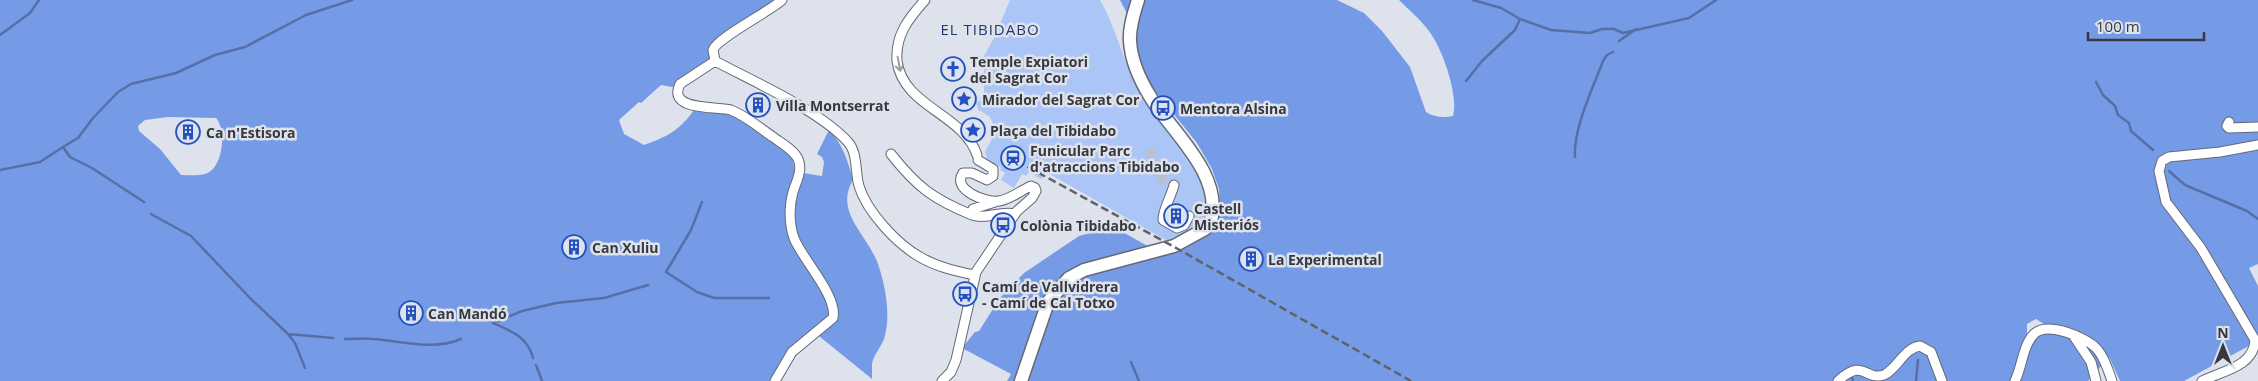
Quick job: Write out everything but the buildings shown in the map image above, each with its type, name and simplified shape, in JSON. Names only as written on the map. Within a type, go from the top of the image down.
[{"type":"street","points":[[715,61],[713,50],[719,41],[767,12],[782,0]]},
{"type":"street","points":[[924,0],[909,18],[899,37],[897,46],[898,66],[911,91],[968,139],[978,157],[993,169],[993,176],[987,180],[967,171],[961,176],[961,185],[974,195],[995,202]]},
{"type":"street","points":[[1021,381],[1048,302],[1070,278],[1084,270],[1174,246],[1205,229],[1211,221],[1211,196],[1202,169],[1187,143],[1150,96],[1134,60],[1130,34],[1138,0]]},
{"type":"street","points":[[715,61],[824,121],[849,144],[854,155],[859,187],[874,215],[889,231],[919,257],[938,266],[974,275]]},
{"type":"street","points":[[715,61],[680,84],[678,92],[681,98],[697,108],[731,110],[744,117],[796,155],[800,168],[791,199],[793,237],[828,295],[833,310],[832,318],[792,352],[776,381]]},
{"type":"street","points":[[2229,122],[2227,126],[2229,128],[2258,127]]},
{"type":"street","points":[[2202,381],[2243,362],[2253,350],[2255,340],[2201,248],[2166,202],[2159,168],[2162,162],[2169,157],[2220,152],[2258,145]]},
{"type":"street","points":[[891,154],[910,178],[926,192],[944,203],[980,218],[1009,213],[1015,214]]},
{"type":"street","points":[[1174,185],[1163,213],[1163,220],[1177,228],[1184,225],[1189,216]]},
{"type":"street","points":[[942,381],[951,372],[956,360],[974,275],[1015,214],[1035,195],[1035,188],[1028,187],[1016,195],[973,210],[972,215]]},
{"type":"street","points":[[2015,381],[2029,340],[2042,328],[2051,328],[2092,344],[2098,351],[2112,381]]},
{"type":"street","points":[[2072,335],[2092,362],[2096,381]]},
{"type":"street","points":[[1838,381],[1849,372],[1855,370],[1875,376],[1883,375],[1912,348],[1920,346],[1926,347],[1931,352],[1942,381]]},
{"type":"shaded area","points":[[0,0],[787,0],[773,12],[718,48],[717,57],[695,68],[672,87],[661,85],[619,120],[624,134],[644,145],[672,132],[684,123],[694,110],[717,112],[733,116],[780,145],[792,159],[795,174],[803,173],[822,176],[824,162],[822,157],[817,154],[829,130],[841,147],[849,167],[853,180],[848,192],[847,203],[850,214],[879,267],[887,303],[886,330],[883,342],[872,364],[872,379],[819,336],[797,353],[780,381],[0,381]],"holes":[[[168,117],[216,118],[222,140],[219,157],[211,171],[199,175],[181,175],[160,149],[139,131],[138,126],[145,120]]]},
{"type":"shaded area","points":[[1010,0],[1100,0],[1139,92],[1184,153],[1202,186],[1205,204],[1204,223],[1171,243],[1046,172],[1041,179],[1029,172],[1026,176],[1022,174],[1014,188],[1001,180],[1005,173],[987,159],[985,152],[996,131],[990,117],[979,111],[976,103],[982,99],[984,92],[984,56],[995,36]]},
{"type":"shaded area","points":[[1120,0],[1337,0],[1364,13],[1382,31],[1410,67],[1426,112],[1435,116],[1446,117],[1453,116],[1454,96],[1444,60],[1429,31],[1399,0],[2258,0],[2258,264],[2249,268],[2258,286],[2258,341],[2184,381],[2120,381],[2109,357],[2088,381],[1007,381],[1011,374],[962,348],[975,332],[979,331],[1000,298],[1024,273],[1079,236],[1094,232],[1105,222],[1151,248],[1160,256],[1180,248],[1215,225],[1220,204],[1219,189],[1212,169],[1197,143],[1151,86],[1136,49],[1135,29]],"holes":[[[2036,319],[2044,324],[2027,335],[2027,324]]]},
{"type":"waterway","points":[[0,35],[30,13],[39,0]]},
{"type":"waterway","points":[[63,147],[78,138],[93,118],[118,92],[131,84],[176,73],[215,55],[245,47],[306,15],[352,0]]},
{"type":"waterway","points":[[1473,0],[1501,8],[1520,19],[1551,30],[1590,33],[1602,29],[1614,29],[1623,33],[1689,18],[1716,0]]},
{"type":"waterway","points":[[1466,81],[1482,61],[1515,30],[1520,19]]},
{"type":"waterway","points":[[1619,41],[1636,29]]},
{"type":"waterway","points":[[1575,157],[1575,146],[1580,121],[1603,61],[1607,55],[1613,52]]},
{"type":"waterway","points":[[2096,82],[2103,95],[2115,106],[2118,115],[2129,123],[2131,131],[2153,150]]},
{"type":"waterway","points":[[0,170],[40,162],[63,147],[70,157],[92,168],[144,202]]},
{"type":"waterway","points":[[2169,171],[2185,185],[2247,211],[2258,219]]},
{"type":"waterway","points":[[702,202],[691,230],[666,272],[697,292],[714,298],[769,298]]},
{"type":"waterway","points":[[151,214],[191,236],[250,298],[288,334],[333,338]]},
{"type":"waterway","points":[[493,323],[522,311],[556,303],[604,298],[648,285]]},
{"type":"waterway","points":[[493,323],[512,332],[523,340],[531,351],[533,358]]},
{"type":"waterway","points":[[288,334],[295,343],[305,368]]},
{"type":"waterway","points":[[345,339],[370,339],[428,345],[450,343],[461,339]]},
{"type":"waterway","points":[[1916,381],[1918,360]]},
{"type":"waterway","points":[[1131,362],[1139,381]]},
{"type":"waterway","points":[[536,365],[542,381]]},
{"type":"tunnel","points":[[1149,149],[1164,181],[1174,185]]},
{"type":"railway","points":[[1017,161],[1178,249],[1411,381]]},
{"type":"place","name":"Temple Expiatori del Sagrat Cor","points":[[953,69]]},
{"type":"place","name":"Mirador del Sagrat Cor","points":[[964,99]]},
{"type":"place","name":"Villa Montserrat","points":[[758,105]]},
{"type":"place","name":"Mentora Alsina","points":[[1163,108]]},
{"type":"place","name":"Plaça del Tibidabo","points":[[973,130]]},
{"type":"place","name":"Ca n'Estisora","points":[[188,132]]},
{"type":"place","name":"Funicular Parc d'atraccions Tibidabo","points":[[1013,158]]},
{"type":"place","name":"Castell Misteriós","points":[[1176,216]]},
{"type":"place","name":"Colònia Tibidabo","points":[[1003,225]]},
{"type":"place","name":"Can Xuliu","points":[[574,247]]},
{"type":"place","name":"La Experimental","points":[[1251,259]]},
{"type":"place","name":"Camí de Vallvidrera - Camí de Cal Totxo","points":[[965,294]]},
{"type":"place","name":"Can Mandó","points":[[411,313]]},
{"type":"district","name":"EL TIBIDABO","points":[[990,29]]}]
